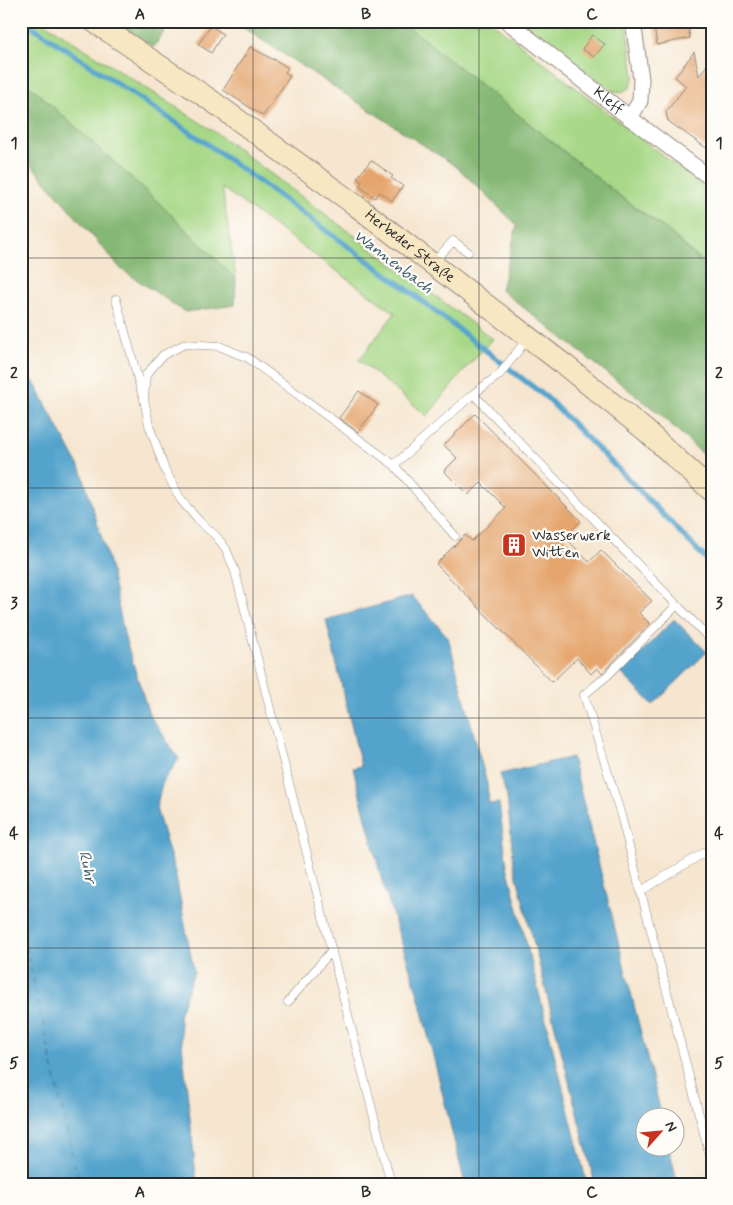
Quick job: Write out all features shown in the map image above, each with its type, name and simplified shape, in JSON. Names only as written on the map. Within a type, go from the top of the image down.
[{"type":"main road","name":"Herbeder Straße","points":[[94,21],[209,99],[354,204],[529,337],[645,430],[712,491]]},
{"type":"street","name":"Kleff","points":[[507,21],[630,118],[712,179]]},
{"type":"street","points":[[630,118],[640,101],[641,79],[634,21]]},
{"type":"lane","points":[[433,264],[453,241],[468,252]]},
{"type":"lane","points":[[116,299],[144,399],[149,425],[165,470],[182,500],[226,549],[235,570],[390,1184]]},
{"type":"lane","points":[[394,465],[473,394],[499,375],[529,337]]},
{"type":"lane","points":[[144,399],[146,375],[163,355],[185,344],[219,346],[248,358],[394,465],[455,536]]},
{"type":"lane","points":[[473,394],[712,641]]},
{"type":"lane","points":[[677,605],[608,675],[584,695],[610,777],[712,1164]]},
{"type":"lane","points":[[641,891],[712,848]]},
{"type":"lane","points":[[288,1002],[332,950]]},
{"type":"green space","points":[[21,21],[41,21],[212,130],[493,339],[466,368],[427,416],[359,360],[395,313],[222,188],[236,279],[157,201],[21,78]]},
{"type":"green space","points":[[112,21],[171,21],[154,47]]},
{"type":"green space","points":[[233,21],[401,21],[616,193],[668,231],[712,272],[712,463],[661,415],[501,290],[517,225],[457,167]]},
{"type":"green space","points":[[401,21],[490,21],[712,194],[712,249],[703,262],[668,231],[616,193]]},
{"type":"green space","points":[[518,21],[626,21],[634,76],[630,88],[621,92],[613,91]]},
{"type":"green space","points":[[21,78],[157,201],[236,279],[235,305],[185,312],[121,269],[21,153]]},
{"type":"water","name":"Ruhr","points":[[21,358],[82,472],[109,562],[125,638],[149,714],[179,759],[163,781],[156,808],[175,872],[194,972],[179,1015],[197,1184],[21,1184]]},
{"type":"water","points":[[412,596],[448,637],[487,784],[489,804],[499,803],[507,866],[587,1184],[465,1184],[417,991],[382,881],[353,768],[361,766],[326,620]]},
{"type":"water","points":[[674,619],[707,652],[653,705],[621,673]]},
{"type":"water","points":[[572,757],[660,1108],[636,1108],[636,1158],[672,1158],[678,1184],[595,1184],[514,865],[507,797],[500,774]]},
{"type":"building","points":[[653,21],[687,21],[690,38],[657,45]]},
{"type":"building","points":[[211,26],[223,34],[211,53],[198,44]]},
{"type":"building","points":[[592,35],[605,44],[594,57],[582,49]]},
{"type":"building","points":[[250,47],[288,68],[285,72],[290,76],[263,116],[223,90]]},
{"type":"building","points":[[694,52],[699,76],[712,58],[712,152],[668,121],[666,112],[686,86],[675,77]]},
{"type":"building","points":[[371,160],[403,186],[392,201],[380,192],[375,198],[359,186],[362,182],[357,178]]},
{"type":"building","points":[[359,391],[378,405],[358,432],[339,418]]},
{"type":"building","name":"Wasserwerk Witten","points":[[475,414],[581,521],[565,537],[589,562],[601,550],[652,601],[639,613],[650,624],[602,673],[597,668],[591,674],[577,658],[552,682],[436,564],[465,535],[472,541],[506,508],[481,483],[468,495],[444,471],[457,458],[444,445]]},
{"type":"waterway","name":"Wannenbach","points":[[24,21],[203,141],[404,287],[546,397],[712,565]]},
{"type":"ferry route","points":[[21,925],[79,1184]]},
{"type":"place","name":"Wasserwerk Witten","points":[[514,545]]}]
